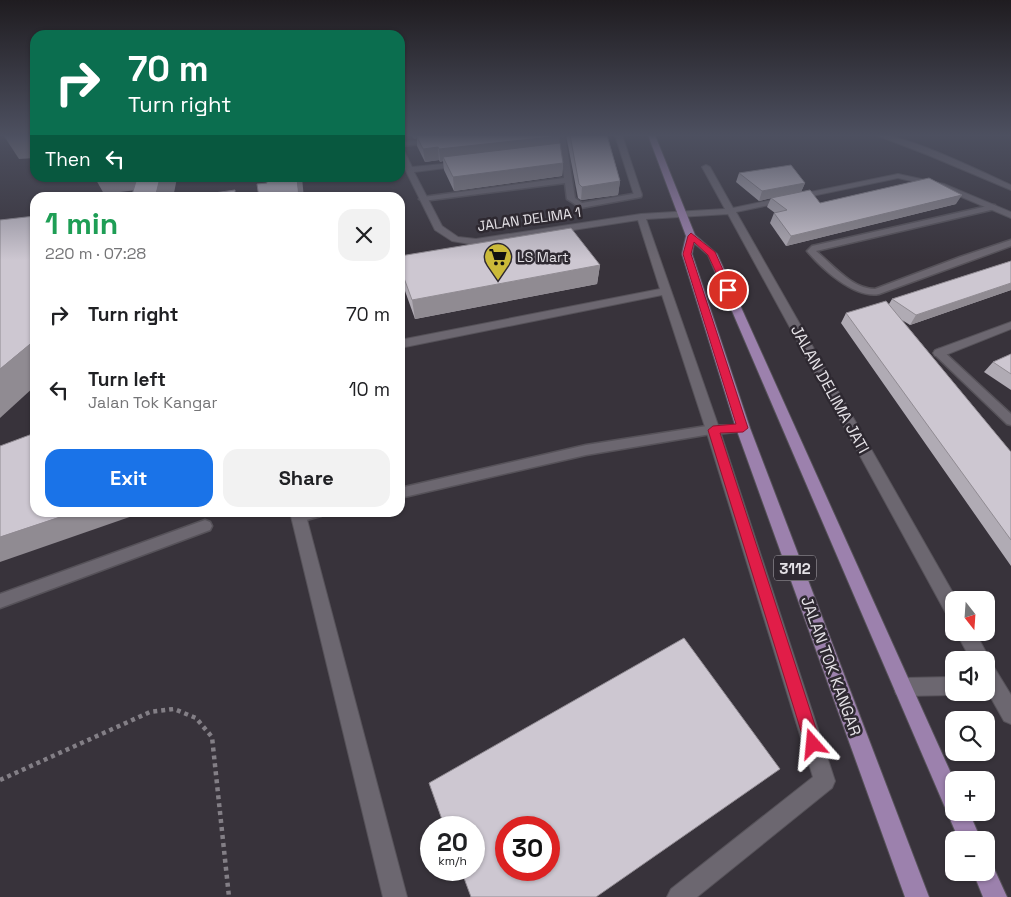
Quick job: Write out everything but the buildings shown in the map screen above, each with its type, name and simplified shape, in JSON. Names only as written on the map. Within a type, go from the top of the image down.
[{"type":"main road","name":"JALAN TOK KANGAR","points":[[668,177],[691,236],[712,254],[945,783]]},
{"type":"main road","name":"JALAN TOK KANGAR","points":[[691,236],[687,254],[743,428],[917,897]]},
{"type":"main road","points":[[988,881],[995,897]]},
{"type":"street","name":"JALAN DELIMA 1","points":[[412,177],[438,228],[455,239],[476,242],[641,217],[730,211],[894,177]]},
{"type":"street","points":[[632,177],[638,195]]},
{"type":"street","name":"JALAN DELIMA JATI","points":[[711,177],[945,596]]},
{"type":"street","name":"JALAN DELIMA 1","points":[[913,177],[930,181],[1011,215]]},
{"type":"street","points":[[986,177],[1011,188]]},
{"type":"street","points":[[641,217],[713,430],[825,781],[679,897]]},
{"type":"street","points":[[405,343],[666,291]]},
{"type":"street","points":[[939,353],[1011,325]]},
{"type":"street","points":[[713,430],[743,428]]},
{"type":"street","points":[[305,517],[395,897]]},
{"type":"street","points":[[903,687],[945,686]]},
{"type":"street","points":[[995,692],[1011,714]]},
{"type":"lane","points":[[568,177],[571,199],[581,206],[638,195]]},
{"type":"lane","points":[[423,199],[568,180]]},
{"type":"lane","points":[[992,207],[815,248],[811,251],[853,288],[865,292],[876,292],[963,258],[1011,243]]},
{"type":"lane","points":[[939,353],[1011,421]]},
{"type":"lane","points":[[405,492],[586,450],[713,430]]},
{"type":"lane","points":[[0,601],[205,526]]},
{"type":"path","points":[[0,780],[150,712],[174,709],[196,718],[212,737],[229,897]]},
{"type":"place","name":"LS Mart","points":[[498,281]]},
{"type":"route","points":[[728,290],[712,254],[691,236],[687,254],[743,428],[713,430],[813,744]]}]
